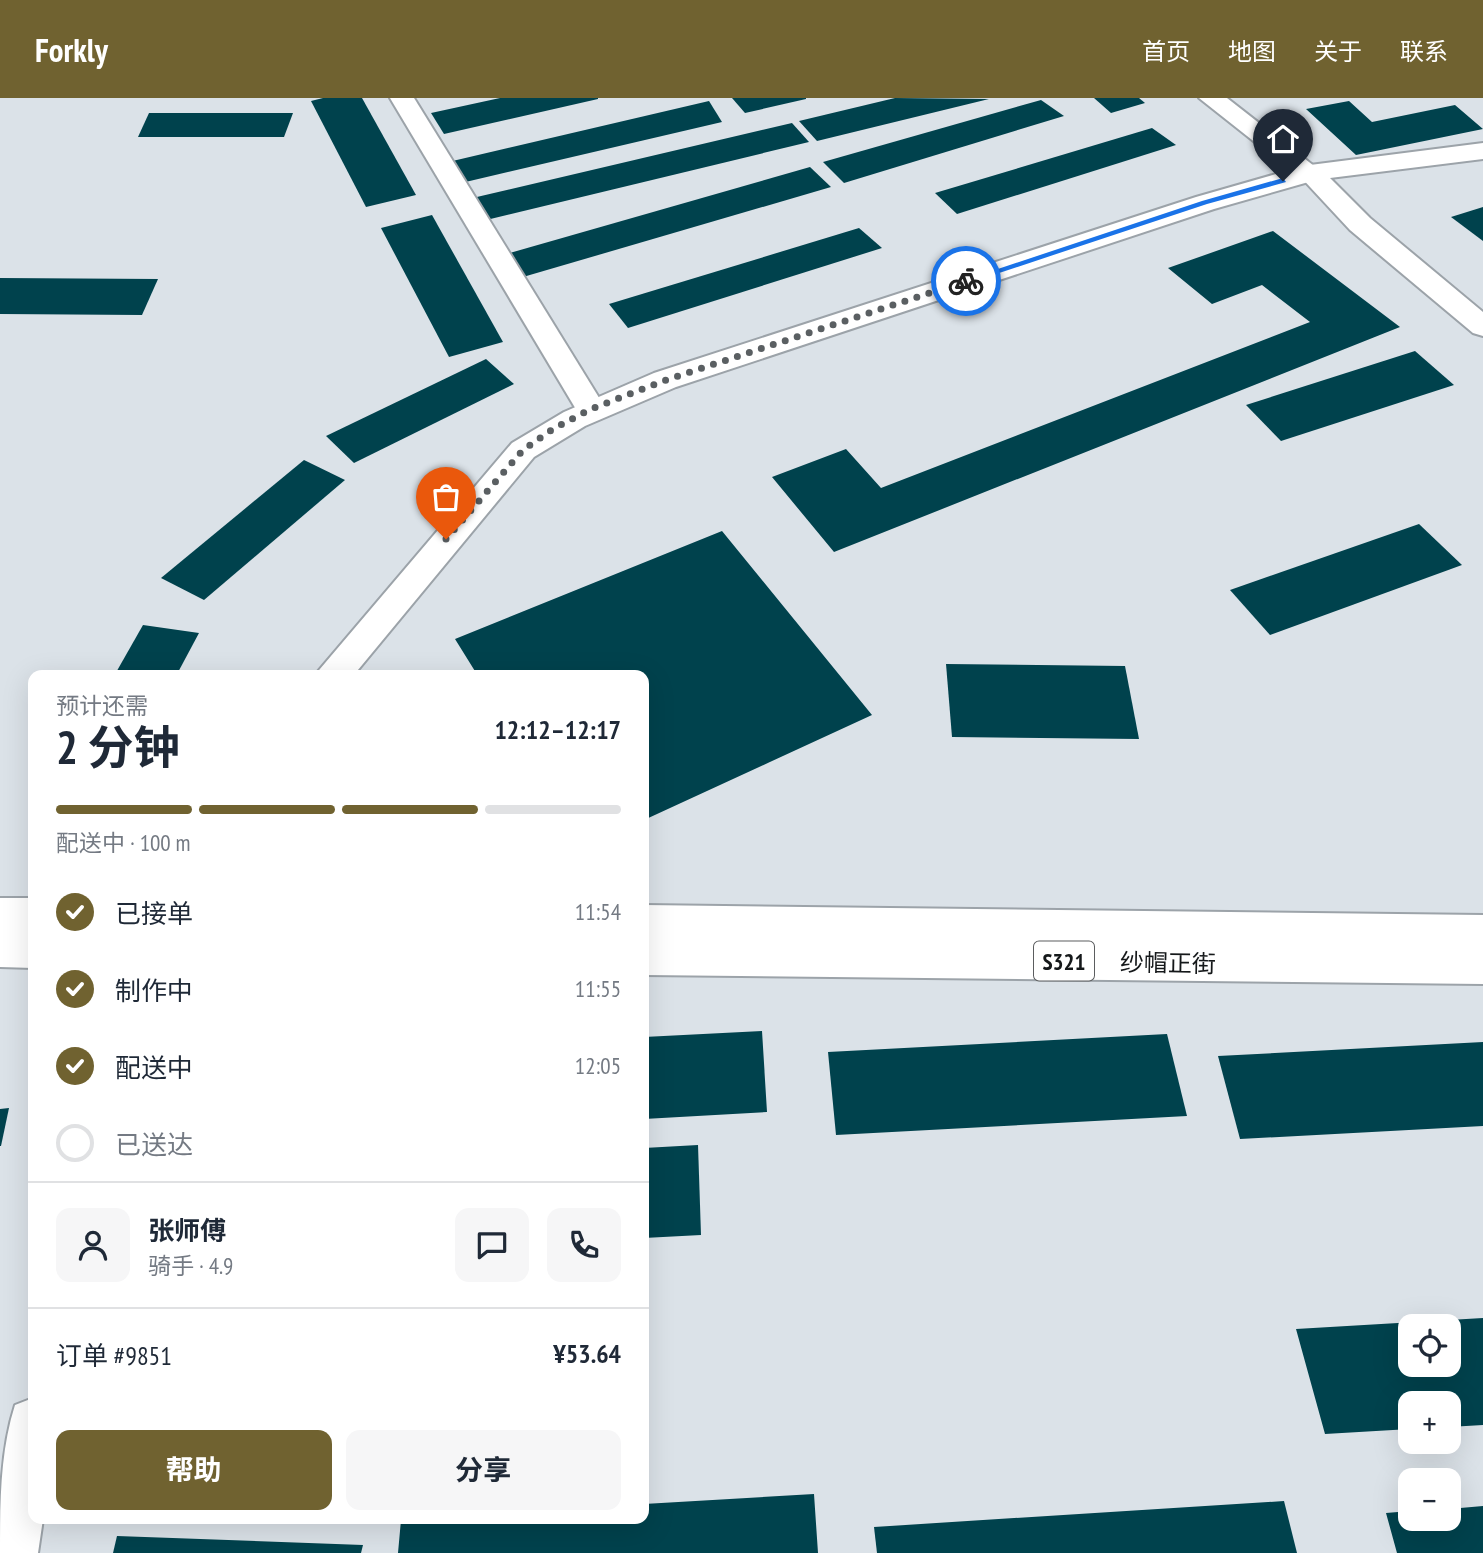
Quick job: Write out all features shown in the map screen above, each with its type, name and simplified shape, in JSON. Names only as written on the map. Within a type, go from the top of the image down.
[{"type":"main road","points":[[402,98],[591,409]]},
{"type":"main road","points":[[1211,98],[1310,173],[1360,224],[1483,327]]},
{"type":"main road","points":[[337,670],[523,450],[553,429],[591,409],[666,380],[1191,207],[1310,173],[1483,151]]},
{"type":"main road","points":[[0,915],[28,915]]},
{"type":"main road","name":"纱帽正街","points":[[649,922],[1483,932]]},
{"type":"main road","points":[[0,949],[28,950]]},
{"type":"main road","name":"纱帽正街","points":[[649,957],[1483,966]]},
{"type":"main road","points":[[12,1553],[28,1454]]},
{"type":"building","points":[[323,98],[362,98],[416,195],[366,207],[311,101]]},
{"type":"building","points":[[500,98],[598,99],[444,134],[431,113]]},
{"type":"building","points":[[732,98],[806,98],[806,99],[745,113]]},
{"type":"building","points":[[895,98],[989,99],[817,141],[799,121]]},
{"type":"building","points":[[1094,98],[1139,98],[1145,103],[1111,113]]},
{"type":"building","points":[[1041,100],[1064,116],[844,183],[823,162]]},
{"type":"building","points":[[709,101],[722,122],[457,184],[444,163]]},
{"type":"building","points":[[1349,101],[1372,122],[1455,105],[1483,129],[1356,155],[1306,109]]},
{"type":"building","points":[[149,113],[293,113],[284,137],[138,137]]},
{"type":"building","points":[[792,123],[809,142],[478,222],[464,200]]},
{"type":"building","points":[[1152,128],[1176,145],[957,214],[935,193]]},
{"type":"building","points":[[810,167],[831,187],[523,277],[506,254]]},
{"type":"building","points":[[1483,207],[1483,241],[1451,217]]},
{"type":"building","points":[[432,215],[503,342],[449,357],[381,228]]},
{"type":"building","points":[[859,228],[882,248],[628,328],[609,304]]},
{"type":"building","points":[[1273,231],[1400,327],[834,552],[772,477],[846,449],[881,488],[1310,322],[1262,285],[1212,304],[1168,268]]},
{"type":"building","points":[[0,278],[158,279],[142,315],[0,314]]},
{"type":"building","points":[[1415,351],[1454,385],[1281,441],[1246,405]]},
{"type":"building","points":[[486,359],[514,384],[354,463],[326,436]]},
{"type":"building","points":[[304,460],[345,480],[204,600],[161,578]]},
{"type":"building","points":[[1419,524],[1462,565],[1270,635],[1230,590]]},
{"type":"building","points":[[722,531],[872,715],[649,818],[649,670],[474,670],[455,639]]},
{"type":"building","points":[[143,625],[199,633],[179,670],[117,670]]},
{"type":"building","points":[[946,664],[1125,666],[1139,739],[952,737]]},
{"type":"building","points":[[762,1031],[767,1112],[649,1119],[649,1037]]},
{"type":"building","points":[[1167,1034],[1187,1116],[836,1135],[828,1052]]},
{"type":"building","points":[[1483,1042],[1483,1126],[1240,1139],[1218,1056]]},
{"type":"building","points":[[9,1108],[1,1146],[0,1146],[0,1109]]},
{"type":"building","points":[[698,1145],[701,1235],[649,1238],[649,1148]]},
{"type":"building","points":[[1483,1318],[1483,1425],[1461,1426],[1461,1391],[1398,1391],[1398,1430],[1325,1434],[1296,1329],[1398,1323],[1398,1377],[1461,1377],[1461,1319]]},
{"type":"building","points":[[814,1494],[818,1553],[398,1553],[401,1524],[649,1524],[649,1504]]},
{"type":"building","points":[[1284,1501],[1297,1553],[877,1553],[874,1527]]},
{"type":"building","points":[[1483,1506],[1483,1553],[1397,1553],[1386,1513],[1398,1512],[1398,1531],[1461,1531],[1461,1508]]},
{"type":"building","points":[[117,1536],[363,1545],[361,1553],[113,1553]]},
{"type":"way so far","points":[[446,539],[523,450],[553,429],[591,409],[666,380],[966,281]]},
{"type":"route","points":[[966,281],[1205,203],[1283,181]]}]
